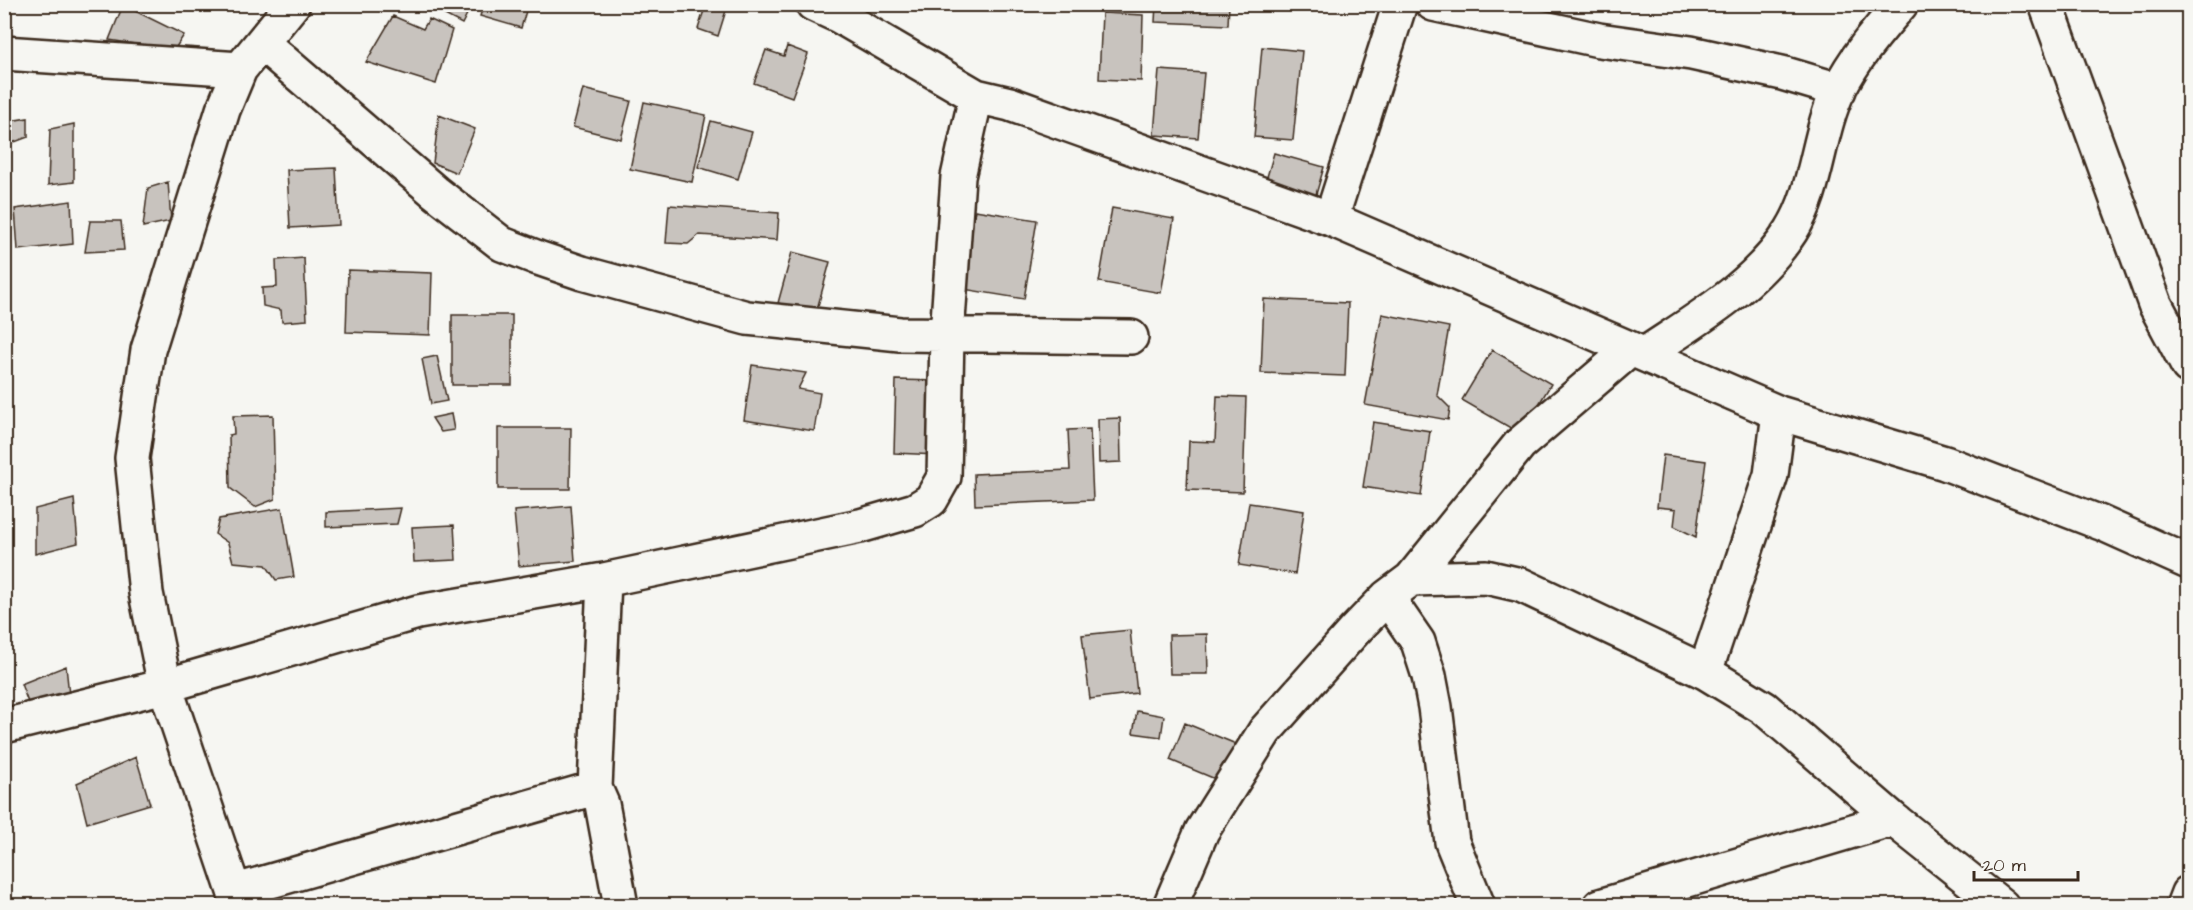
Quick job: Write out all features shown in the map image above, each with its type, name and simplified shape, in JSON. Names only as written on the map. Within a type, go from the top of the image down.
[{"type":"street","points":[[293,4],[240,69],[223,110],[148,350],[132,458],[146,593],[165,686],[237,898],[596,788]]},
{"type":"street","points":[[813,4],[839,16],[976,96],[1010,104],[1331,219],[1779,413],[1945,463],[2101,523],[2188,562]]},
{"type":"street","points":[[1331,219],[1400,4]]},
{"type":"street","points":[[1433,4],[1599,40],[1725,60],[1782,73],[1839,90]]},
{"type":"street","points":[[1170,906],[1202,831],[1265,731],[1399,588],[1520,444],[1638,351],[1732,294],[1767,261],[1790,232],[1808,197],[1839,90],[1865,47],[1901,4]]},
{"type":"street","points":[[2046,4],[2155,304],[2188,366]]},
{"type":"street","points":[[262,43],[435,192],[502,244],[582,273],[747,318],[900,334],[1131,337]]},
{"type":"street","points":[[4,53],[240,69]]},
{"type":"street","points":[[4,726],[165,686],[418,612],[604,580],[900,516],[932,500],[944,477],[947,335],[958,177],[976,96]]},
{"type":"street","points":[[1705,672],[1772,475],[1779,413]]},
{"type":"street","points":[[1399,588],[1486,577],[1521,585],[1705,672],[1764,708],[1893,819],[2002,906]]},
{"type":"street","points":[[604,580],[596,788],[602,804],[621,906]]},
{"type":"street","points":[[1399,588],[1429,676],[1436,707],[1452,842],[1478,906]]},
{"type":"street","points":[[1599,906],[1893,819]]},
{"type":"street","points":[[2183,906],[2188,893]]},
{"type":"building","points":[[424,4],[472,4],[462,24]]},
{"type":"building","points":[[484,4],[528,4],[521,28],[480,16]]},
{"type":"building","points":[[706,4],[728,4],[718,36],[698,29]]},
{"type":"building","points":[[1156,4],[1229,4],[1228,25],[1155,22]]},
{"type":"building","points":[[123,5],[184,35],[174,50],[109,40]]},
{"type":"building","points":[[1102,13],[1143,15],[1141,81],[1099,79]]},
{"type":"building","points":[[393,16],[423,29],[429,19],[452,30],[436,84],[366,62]]},
{"type":"building","points":[[787,46],[808,54],[792,97],[754,83],[766,50],[784,56]]},
{"type":"building","points":[[1262,47],[1302,51],[1293,140],[1254,137]]},
{"type":"building","points":[[1159,70],[1204,73],[1198,138],[1154,135]]},
{"type":"building","points":[[583,89],[631,101],[621,139],[573,127]]},
{"type":"building","points":[[644,102],[706,115],[692,182],[630,169]]},
{"type":"building","points":[[439,115],[475,129],[457,173],[433,163]]},
{"type":"building","points":[[28,118],[28,137],[4,146],[4,122]]},
{"type":"building","points":[[711,121],[752,132],[738,179],[698,167]]},
{"type":"building","points":[[74,124],[74,182],[48,185],[50,129]]},
{"type":"building","points":[[1274,153],[1324,167],[1312,208],[1262,194]]},
{"type":"building","points":[[336,168],[339,225],[290,228],[287,170]]},
{"type":"building","points":[[168,182],[171,221],[143,227],[148,188]]},
{"type":"building","points":[[71,201],[73,244],[18,250],[15,209]]},
{"type":"building","points":[[669,205],[779,213],[777,240],[699,235],[688,244],[666,243]]},
{"type":"building","points":[[1112,208],[1174,219],[1161,293],[1099,282]]},
{"type":"building","points":[[975,210],[1037,220],[1024,299],[963,289]]},
{"type":"building","points":[[90,221],[121,221],[124,250],[85,252]]},
{"type":"building","points":[[792,252],[830,262],[816,313],[778,303]]},
{"type":"building","points":[[304,258],[307,320],[282,322],[281,310],[263,306],[262,288],[277,287],[276,260]]},
{"type":"building","points":[[348,270],[432,273],[430,335],[346,332]]},
{"type":"building","points":[[1264,299],[1348,303],[1345,376],[1261,373]]},
{"type":"building","points":[[1382,314],[1449,327],[1437,395],[1450,408],[1448,420],[1365,405]]},
{"type":"building","points":[[452,315],[512,315],[512,385],[452,385]]},
{"type":"building","points":[[1492,350],[1551,384],[1521,434],[1462,400]]},
{"type":"building","points":[[437,356],[447,401],[431,404],[422,359]]},
{"type":"building","points":[[752,365],[806,373],[798,389],[820,393],[814,431],[744,420]]},
{"type":"building","points":[[896,380],[941,381],[938,455],[894,453]]},
{"type":"building","points":[[1217,396],[1246,397],[1243,492],[1187,490],[1189,441],[1215,442]]},
{"type":"building","points":[[451,414],[454,430],[441,432],[432,418]]},
{"type":"building","points":[[273,415],[275,499],[255,507],[230,488],[229,435],[234,434],[233,416]]},
{"type":"building","points":[[1120,418],[1121,462],[1099,463],[1098,419]]},
{"type":"building","points":[[1373,422],[1430,431],[1421,496],[1363,487]]},
{"type":"building","points":[[498,428],[571,428],[570,489],[498,489]]},
{"type":"building","points":[[1090,429],[1093,500],[975,505],[974,474],[1070,470],[1068,430]]},
{"type":"building","points":[[1663,455],[1706,461],[1696,537],[1674,526],[1676,509],[1657,507]]},
{"type":"building","points":[[74,499],[78,543],[35,554],[35,509]]},
{"type":"building","points":[[1249,503],[1304,511],[1295,574],[1239,565]]},
{"type":"building","points":[[571,506],[575,561],[519,566],[514,511]]},
{"type":"building","points":[[282,508],[294,577],[276,580],[266,565],[233,562],[228,543],[215,534],[219,519]]},
{"type":"building","points":[[401,508],[397,524],[326,527],[326,512]]},
{"type":"building","points":[[454,525],[456,560],[414,562],[412,527]]},
{"type":"building","points":[[1130,630],[1137,693],[1090,699],[1082,635]]},
{"type":"building","points":[[1207,634],[1208,674],[1170,674],[1169,635]]},
{"type":"building","points":[[66,666],[69,695],[29,705],[21,684]]},
{"type":"building","points":[[1137,711],[1164,716],[1161,737],[1133,733]]},
{"type":"building","points":[[1185,723],[1236,744],[1220,781],[1170,760]]},
{"type":"building","points":[[136,757],[150,804],[87,823],[77,783]]}]
